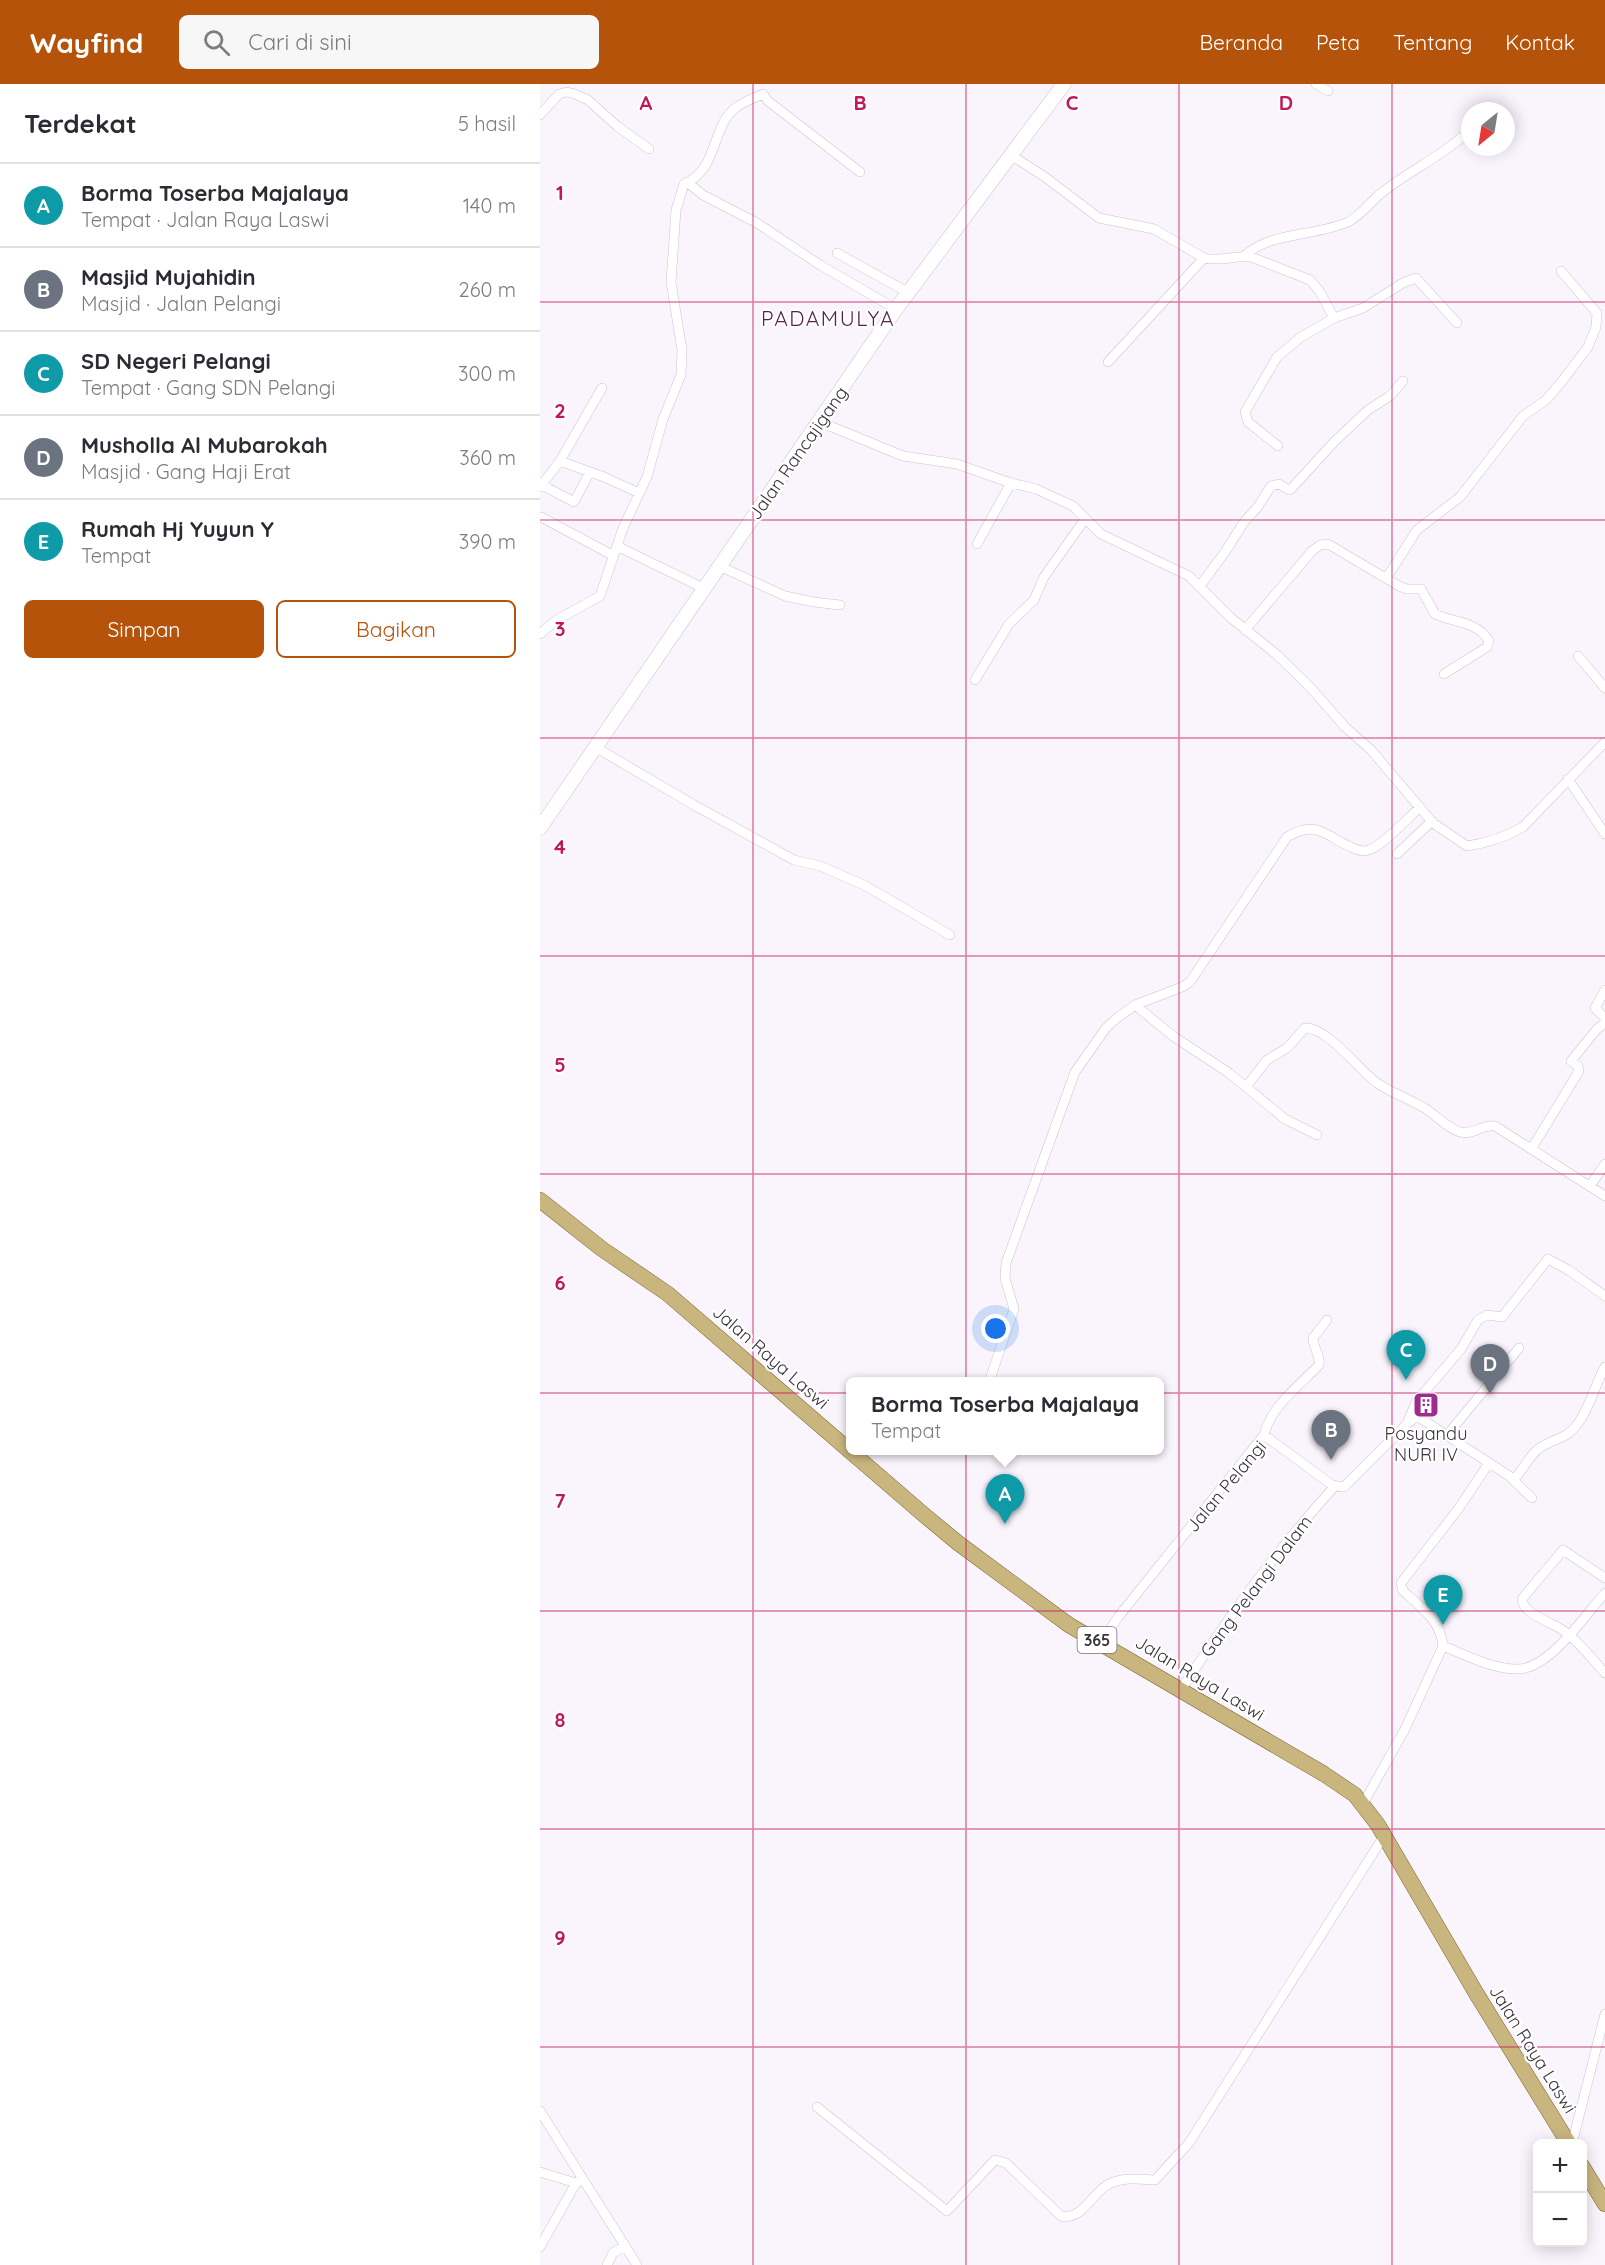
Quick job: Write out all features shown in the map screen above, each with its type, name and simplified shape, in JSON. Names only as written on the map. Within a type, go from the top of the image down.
[{"type":"main road","name":"Jalan Rancajigang","points":[[540,828],[896,309],[1064,84]]},
{"type":"main road","name":"Jalan Raya Laswi","points":[[540,1200],[602,1250],[661,1289],[846,1444]]},
{"type":"main road","name":"Jalan Raya Laswi","points":[[859,1455],[958,1543],[1069,1625],[1324,1774],[1355,1795],[1384,1836],[1476,1993],[1567,2139]]},
{"type":"main road","points":[[1587,2174],[1605,2204]]},
{"type":"street","points":[[1316,84],[1328,91]]},
{"type":"street","points":[[540,115],[559,94],[567,92],[575,94],[588,100],[612,122],[649,149]]},
{"type":"street","points":[[690,186],[703,168],[733,109],[763,94],[860,172]]},
{"type":"street","points":[[1244,256],[1258,246],[1277,239],[1337,226],[1358,217],[1380,195],[1436,158],[1461,138]]},
{"type":"street","points":[[1011,155],[1045,177],[1099,218],[1154,230],[1212,261],[1244,256],[1307,278],[1315,285],[1334,318]]},
{"type":"street","points":[[540,634],[555,621],[600,596],[621,551],[639,494],[651,466],[659,432],[682,365],[680,330],[670,282],[676,210],[684,184],[757,223],[820,265],[896,309]]},
{"type":"street","points":[[837,253],[909,292]]},
{"type":"street","points":[[1108,362],[1204,258]]},
{"type":"street","points":[[1387,578],[1416,530],[1460,497],[1523,416],[1550,396],[1588,347],[1596,327],[1597,313],[1561,271]]},
{"type":"street","points":[[1278,446],[1248,422],[1246,409],[1277,357],[1301,337],[1334,318],[1362,308],[1403,283],[1416,278],[1457,323]]},
{"type":"street","points":[[1200,586],[1271,486],[1279,484],[1289,490],[1292,489],[1335,441],[1368,410],[1390,396],[1403,381]]},
{"type":"street","points":[[590,472],[574,502],[542,481],[560,461],[602,388]]},
{"type":"street","points":[[820,422],[903,456],[957,464],[1011,483],[1036,489],[1073,507],[1101,534],[1189,576],[1245,630],[1276,654],[1310,687],[1345,727],[1371,750],[1432,821],[1467,846],[1511,834],[1523,827],[1605,742]]},
{"type":"street","points":[[560,461],[639,494]]},
{"type":"street","points":[[977,544],[1011,483]]},
{"type":"street","points":[[541,517],[704,588]]},
{"type":"street","points":[[975,680],[1010,624],[1034,600],[1044,577],[1085,519]]},
{"type":"street","points":[[1245,630],[1292,573],[1320,545],[1332,546],[1404,588],[1423,590],[1435,614],[1468,624],[1487,637],[1489,641],[1487,646],[1444,674]]},
{"type":"street","points":[[719,566],[782,595],[840,605]]},
{"type":"street","points":[[1578,656],[1605,688]]},
{"type":"street","points":[[595,747],[794,860],[820,866],[864,885],[950,935]]},
{"type":"street","points":[[1568,779],[1605,834]]},
{"type":"street","points":[[991,1377],[1014,1309],[1005,1278],[1006,1263],[1075,1072],[1106,1028],[1135,1005],[1191,982],[1287,837],[1298,830],[1313,828],[1323,831],[1348,846],[1365,851],[1376,847],[1419,808]]},
{"type":"street","points":[[1397,854],[1432,821]]},
{"type":"street","points":[[1532,1148],[1579,1071],[1578,1066],[1571,1061],[1605,1021],[1595,1008],[1605,990]]},
{"type":"street","points":[[1135,1005],[1163,1028],[1220,1066],[1290,1123],[1317,1135]]},
{"type":"street","points":[[1246,1087],[1267,1060],[1287,1048],[1305,1028],[1309,1027],[1320,1032],[1336,1045],[1377,1083],[1427,1110],[1460,1132],[1472,1132],[1491,1125],[1532,1148],[1605,1196]]},
{"type":"street","points":[[1590,1186],[1605,1164]]},
{"type":"street","points":[[1407,1424],[1416,1402],[1461,1349],[1478,1320],[1487,1315],[1502,1317],[1548,1259],[1570,1271],[1605,1296]]},
{"type":"street","points":[[1264,1435],[1270,1417],[1319,1365],[1320,1359],[1314,1347],[1313,1338],[1327,1320]]},
{"type":"street","points":[[1448,1434],[1519,1348]]},
{"type":"street","points":[[1511,1479],[1516,1478],[1536,1451],[1564,1437],[1575,1428],[1604,1374]]},
{"type":"street","points":[[1335,1486],[1344,1487],[1407,1424],[1420,1418],[1448,1434],[1489,1463],[1532,1498]]},
{"type":"street","name":"Jalan Pelangi","points":[[1101,1642],[1119,1616],[1264,1435],[1335,1486]]},
{"type":"street","points":[[1363,1804],[1405,1729],[1443,1646],[1442,1635],[1438,1628],[1424,1610],[1402,1591],[1401,1583],[1459,1508],[1489,1463]]},
{"type":"street","name":"Gang Pelangi Dalam","points":[[1181,1690],[1203,1655],[1303,1522],[1335,1486]]},
{"type":"street","points":[[1605,1578],[1563,1551],[1522,1599],[1524,1607],[1569,1635],[1605,1672]]},
{"type":"street","points":[[1443,1646],[1477,1660],[1519,1669],[1532,1667],[1549,1657],[1605,1593]]},
{"type":"street","points":[[817,2107],[947,2211],[995,2160],[1006,2163],[1061,2216],[1066,2217],[1077,2213],[1106,2185],[1124,2180],[1155,2180],[1189,2143],[1384,1836]]},
{"type":"street","points":[[1571,2139],[1605,2014]]},
{"type":"street","points":[[540,2111],[580,2181],[637,2265]]},
{"type":"street","points":[[540,2172],[580,2181]]},
{"type":"street","points":[[540,2247],[580,2181]]},
{"type":"street","points":[[606,2265],[613,2253],[625,2246]]},
{"type":"place","name":"SD Negeri Pelangi","points":[[1406,1380]]},
{"type":"place","name":"Musholla Al Mubarokah","points":[[1490,1394]]},
{"type":"place","name":"Posyandu NURI IV","points":[[1426,1405]]},
{"type":"place","name":"Masjid Mujahidin","points":[[1331,1460]]},
{"type":"place","name":"Borma Toserba Majalaya","points":[[1005,1524]]},
{"type":"place","name":"Rumah Hj Yuyun Y","points":[[1443,1625]]},
{"type":"district","name":"PADAMULYA","points":[[828,318]]}]
